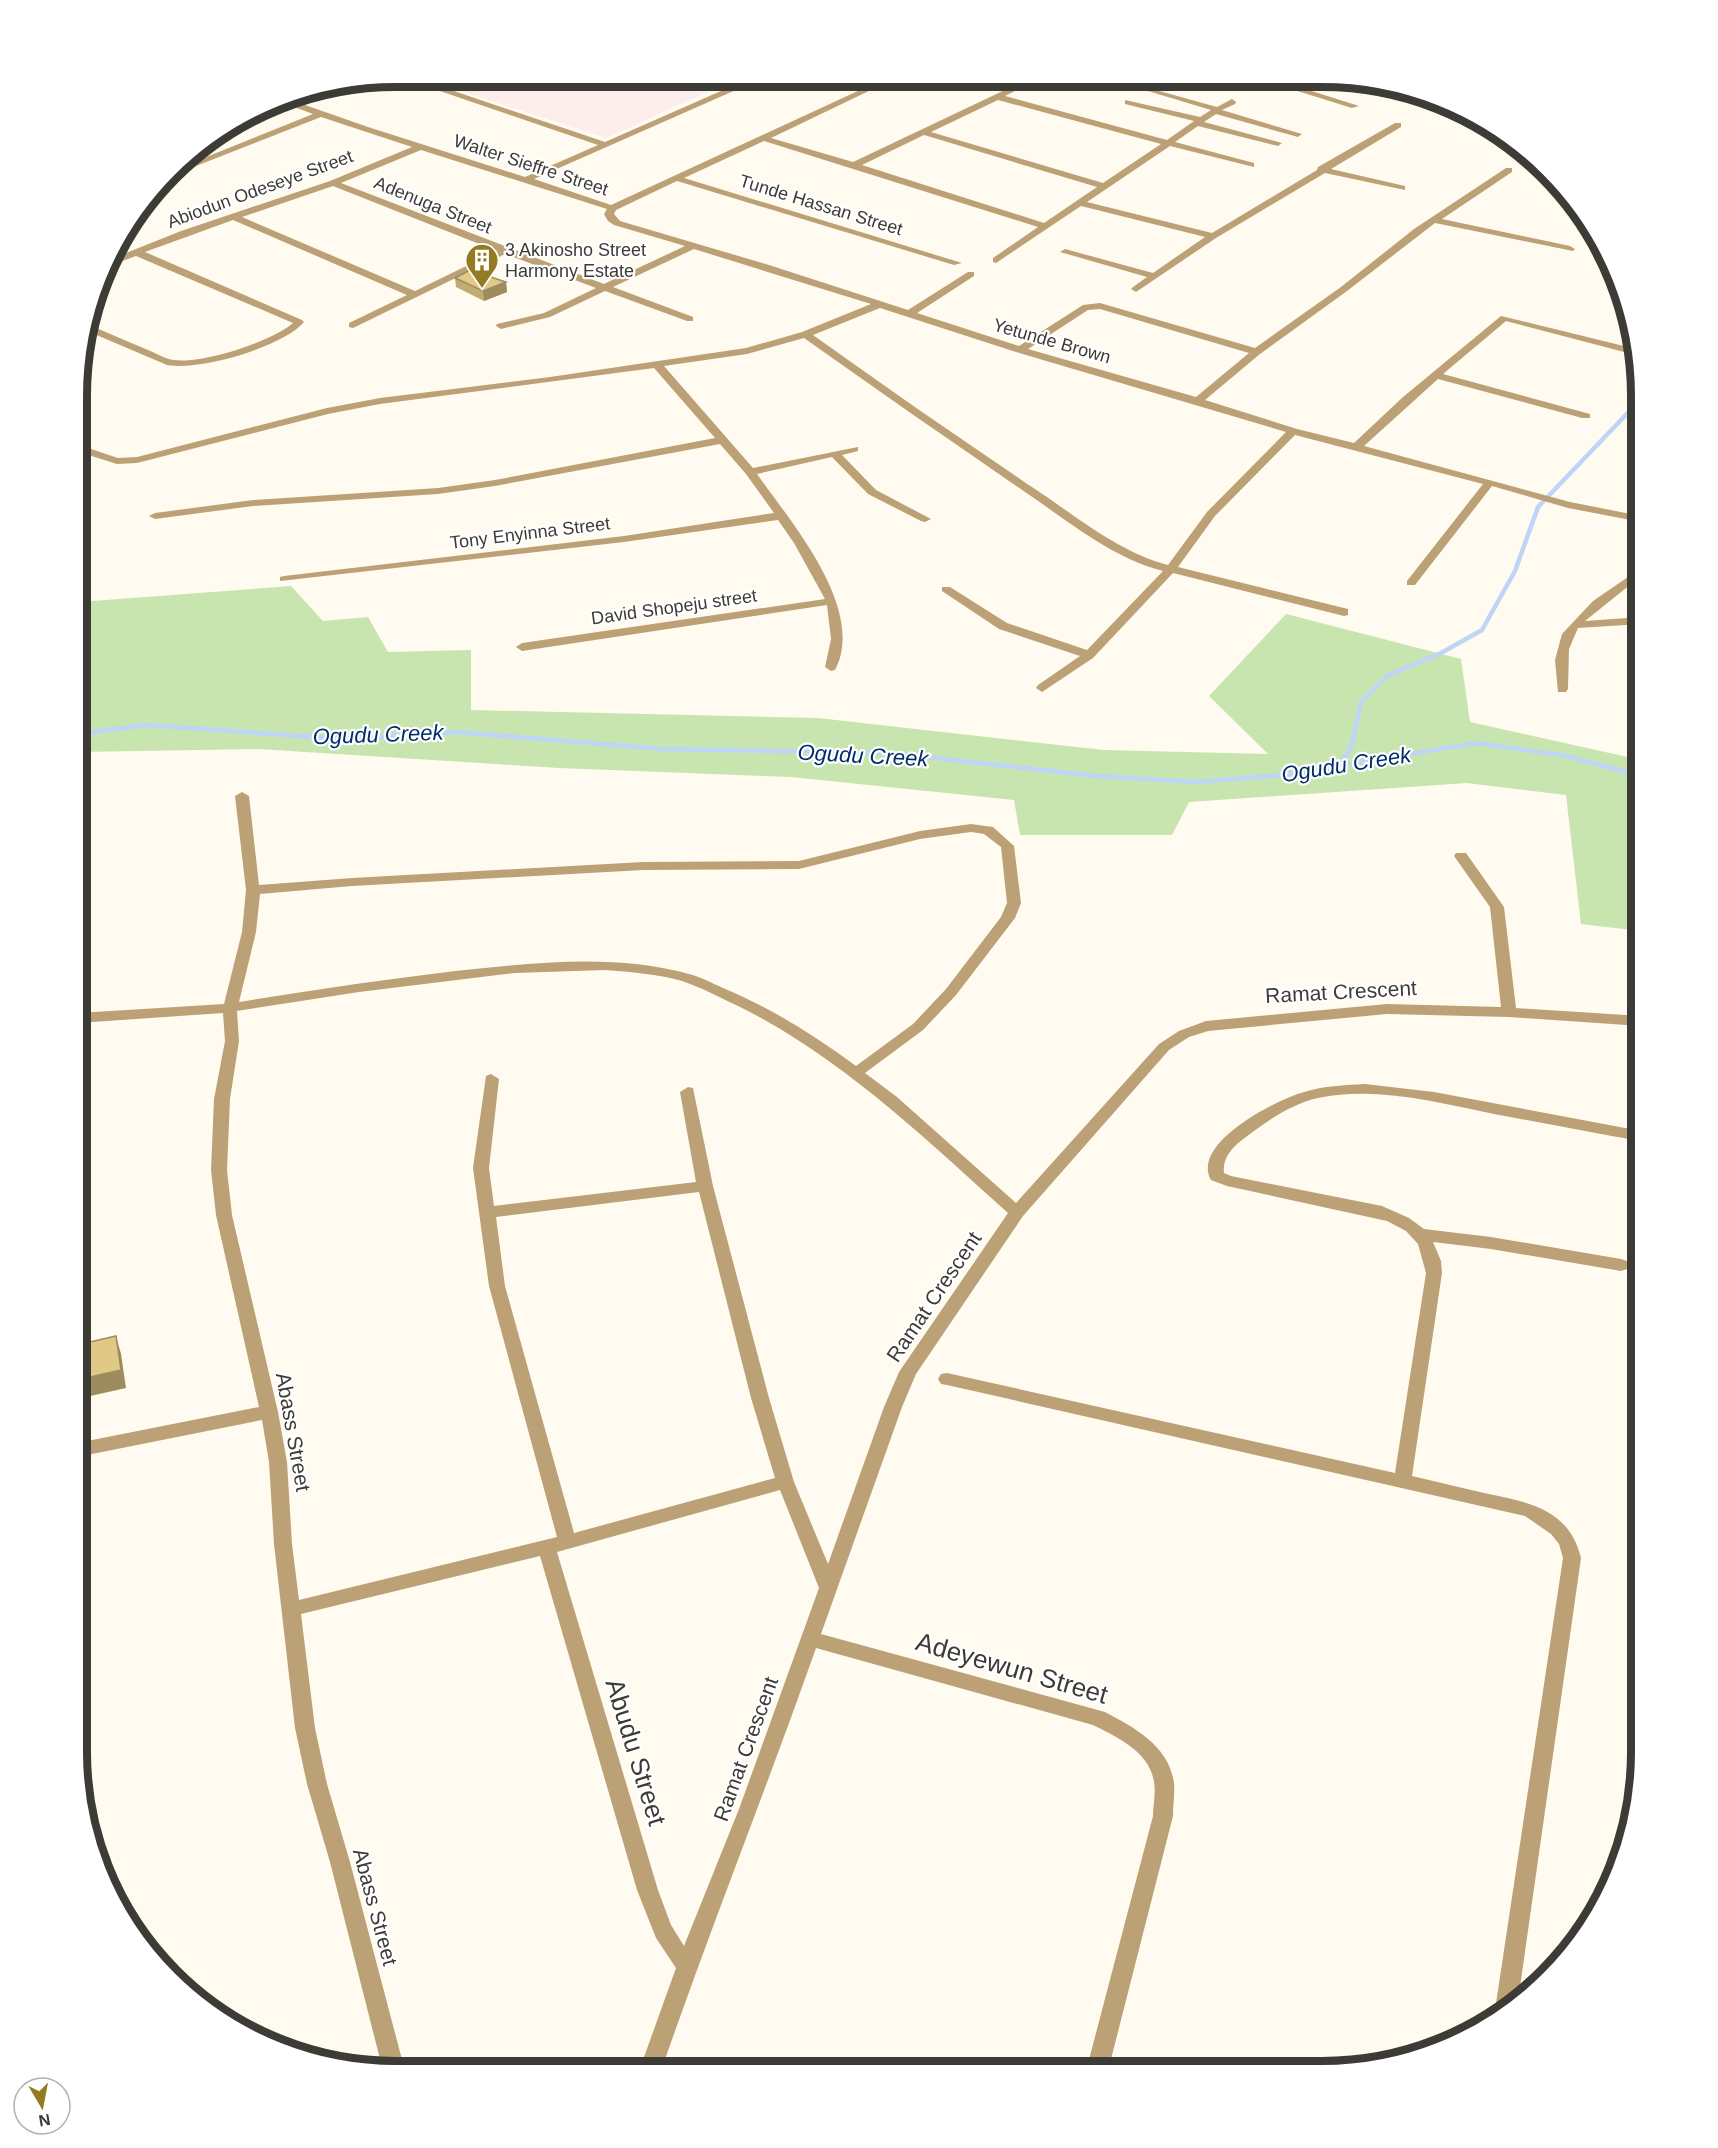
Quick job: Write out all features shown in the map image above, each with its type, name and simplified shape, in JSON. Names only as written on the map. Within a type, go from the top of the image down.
[{"type":"street","points":[[436,87],[603,144]]},
{"type":"street","points":[[527,179],[738,87]]},
{"type":"street","name":"Walter Sieffre Street","points":[[294,104],[612,208],[873,87]]},
{"type":"street","points":[[854,165],[1019,87]]},
{"type":"street","points":[[1291,87],[1355,106]]},
{"type":"street","points":[[1152,91],[1298,134]]},
{"type":"street","points":[[998,97],[1251,165]]},
{"type":"street","points":[[1128,102],[1278,143]]},
{"type":"street","points":[[996,260],[1082,204],[1101,186],[1215,110],[1232,102]]},
{"type":"street","points":[[188,167],[320,114]]},
{"type":"street","points":[[1136,289],[1213,236],[1321,169],[1398,125]]},
{"type":"street","points":[[923,132],[1101,186]]},
{"type":"street","points":[[763,138],[1045,226]]},
{"type":"street","name":"Abiodun Odeseye Street","points":[[119,259],[333,183],[422,146]]},
{"type":"street","points":[[1321,169],[1402,188]]},
{"type":"street","points":[[1198,401],[1256,352],[1435,220],[1509,170]]},
{"type":"street","name":"Tunde Hassan Street","points":[[676,178],[957,263]]},
{"type":"street","name":"Adenuga Street","points":[[333,183],[505,251],[690,319]]},
{"type":"street","points":[[1082,204],[1213,236]]},
{"type":"street","name":"Yetunde Brown","points":[[612,208],[609,214],[610,219],[617,223],[766,267],[1020,350],[1293,431],[1357,446],[1568,506],[1631,518]]},
{"type":"street","points":[[235,217],[413,294]]},
{"type":"street","points":[[1435,220],[1570,249]]},
{"type":"street","points":[[501,326],[547,315],[692,246]]},
{"type":"street","points":[[353,325],[505,251]]},
{"type":"street","points":[[94,331],[171,363],[185,363],[204,361],[233,353],[288,332],[299,322],[136,252]]},
{"type":"street","points":[[1065,252],[1154,276]]},
{"type":"street","points":[[909,314],[971,274]]},
{"type":"street","points":[[87,451],[117,461],[137,460],[327,411],[380,400],[747,351],[806,334],[878,305]]},
{"type":"street","points":[[1020,350],[1086,307],[1100,306],[1256,352]]},
{"type":"street","points":[[1357,446],[1504,318],[1624,349]]},
{"type":"street","points":[[806,334],[902,403],[1104,540],[1150,564],[1344,612]]},
{"type":"street","points":[[657,364],[750,472],[800,543],[832,601],[837,639],[831,667]]},
{"type":"street","points":[[1436,375],[1586,416]]},
{"type":"street","points":[[1042,688],[1089,655],[1171,569],[1211,514],[1293,431]]},
{"type":"street","points":[[155,516],[253,502],[438,491],[495,483],[723,440]]},
{"type":"street","points":[[750,472],[855,449]]},
{"type":"street","points":[[835,454],[872,492],[925,519]]},
{"type":"street","points":[[1411,583],[1495,485]]},
{"type":"street","name":"Tony Enyinna Street","points":[[284,579],[624,539],[779,516]]},
{"type":"street","points":[[1562,689],[1560,671],[1564,641],[1576,625],[1610,591],[1631,577]]},
{"type":"street","points":[[946,589],[1003,626],[1089,655]]},
{"type":"street","name":"David Shopeju street","points":[[522,647],[832,601]]},
{"type":"street","points":[[1576,625],[1631,622]]},
{"type":"street","name":"Abass Street","points":[[242,796],[253,890],[249,932],[230,1008],[232,1041],[222,1099],[219,1170],[224,1215],[269,1412],[281,1490],[283,1544],[300,1696],[317,1784],[340,1862],[391,2061]]},
{"type":"street","points":[[253,890],[352,882],[643,866],[799,865],[920,836],[971,828],[988,830],[1007,846],[1010,859],[1014,903],[1008,918],[951,992],[925,1021],[856,1073]]},
{"type":"street","points":[[1461,856],[1497,907],[1509,1012]]},
{"type":"street","points":[[87,1017],[230,1008],[458,974],[561,967],[605,966],[647,969],[687,978],[748,1005],[818,1045],[892,1101],[1017,1212]]},
{"type":"street","name":"Ramat Crescent","points":[[654,2061],[687,1966],[749,1809],[893,1407],[908,1372],[1017,1212],[1164,1047],[1184,1034],[1206,1026],[1229,1022],[1387,1009],[1509,1012],[1631,1020]]},
{"type":"street","points":[[491,1079],[481,1168],[497,1286],[567,1542]]},
{"type":"street","points":[[1402,1482],[1434,1274],[1433,1256],[1425,1241],[1401,1220],[1382,1212],[1227,1181],[1217,1176],[1215,1167],[1217,1156],[1239,1134],[1268,1113],[1286,1104],[1320,1093],[1356,1090],[1391,1091],[1436,1098],[1631,1134]]},
{"type":"street","points":[[688,1092],[705,1186],[739,1323],[785,1482],[828,1588]]},
{"type":"street","points":[[487,1212],[705,1186]]},
{"type":"street","points":[[1419,1234],[1491,1243],[1621,1265]]},
{"type":"street","points":[[947,1379],[1530,1510],[1563,1532],[1570,1545],[1572,1558],[1508,1999]]},
{"type":"street","points":[[87,1448],[269,1412]]},
{"type":"street","points":[[292,1609],[567,1542],[785,1482]]},
{"type":"street","name":"Abudu Street","points":[[546,1547],[636,1845],[656,1920],[675,1953],[687,1966]]},
{"type":"street","name":"Adeyewun Street","points":[[810,1639],[1098,1718],[1127,1733],[1158,1762],[1164,1782],[1162,1816],[1100,2061]]},
{"type":"shaded area","points":[[449,87],[717,88],[606,138]]},
{"type":"green space","points":[[291,586],[323,621],[368,617],[388,652],[471,650],[471,710],[818,718],[1104,750],[1268,754],[1209,696],[1286,614],[1461,659],[1470,722],[1631,758],[1631,930],[1581,924],[1566,795],[1467,783],[1189,802],[1172,835],[1020,835],[1014,800],[791,777],[559,768],[258,749],[87,752],[87,601]]},
{"type":"building","points":[[470,270],[506,282],[483,291],[455,278]]},
{"type":"building","points":[[116,1336],[121,1370],[87,1378],[87,1343]]},
{"type":"waterway","points":[[1341,764],[1352,745],[1361,702],[1387,676],[1441,653],[1482,630],[1515,571],[1538,507],[1631,409]]},
{"type":"waterway","name":"Ogudu Creek","points":[[87,733],[146,725],[344,739],[456,732],[664,749],[889,753],[1096,776],[1196,782],[1280,775],[1477,743],[1567,756],[1631,773]]},
{"type":"place","name":"3 Akinosho Street Harmony Estate","points":[[482,289]]}]
